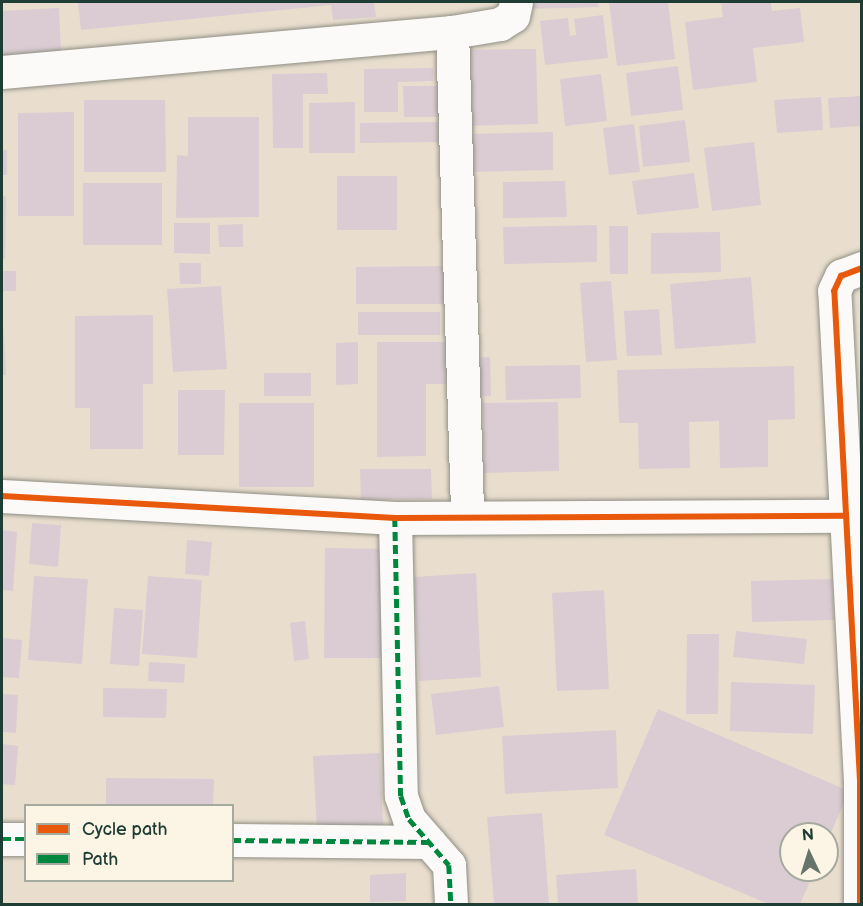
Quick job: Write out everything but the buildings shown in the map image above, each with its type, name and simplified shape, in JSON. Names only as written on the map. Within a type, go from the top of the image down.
[{"type":"street","points":[[2,72],[452,33],[500,24],[513,16],[516,2]]},
{"type":"street","points":[[452,33],[467,517]]},
{"type":"street","points":[[860,904],[861,781],[834,291],[841,276],[861,268]]},
{"type":"street","points":[[2,496],[395,518],[846,516]]},
{"type":"street","points":[[395,518],[401,796],[409,819],[449,864],[451,904]]},
{"type":"street","points":[[2,839],[24,839]]},
{"type":"street","points":[[234,840],[429,842]]},
{"type":"marked path","points":[[395,518],[401,796],[409,819],[449,865],[451,904]]},
{"type":"marked path","points":[[2,839],[24,839]]},
{"type":"marked path","points":[[234,840],[429,842]]},
{"type":"cycle path","points":[[860,904],[860,781],[834,291],[841,276],[862,268]]},
{"type":"cycle path","points":[[2,496],[395,518],[846,516]]}]
